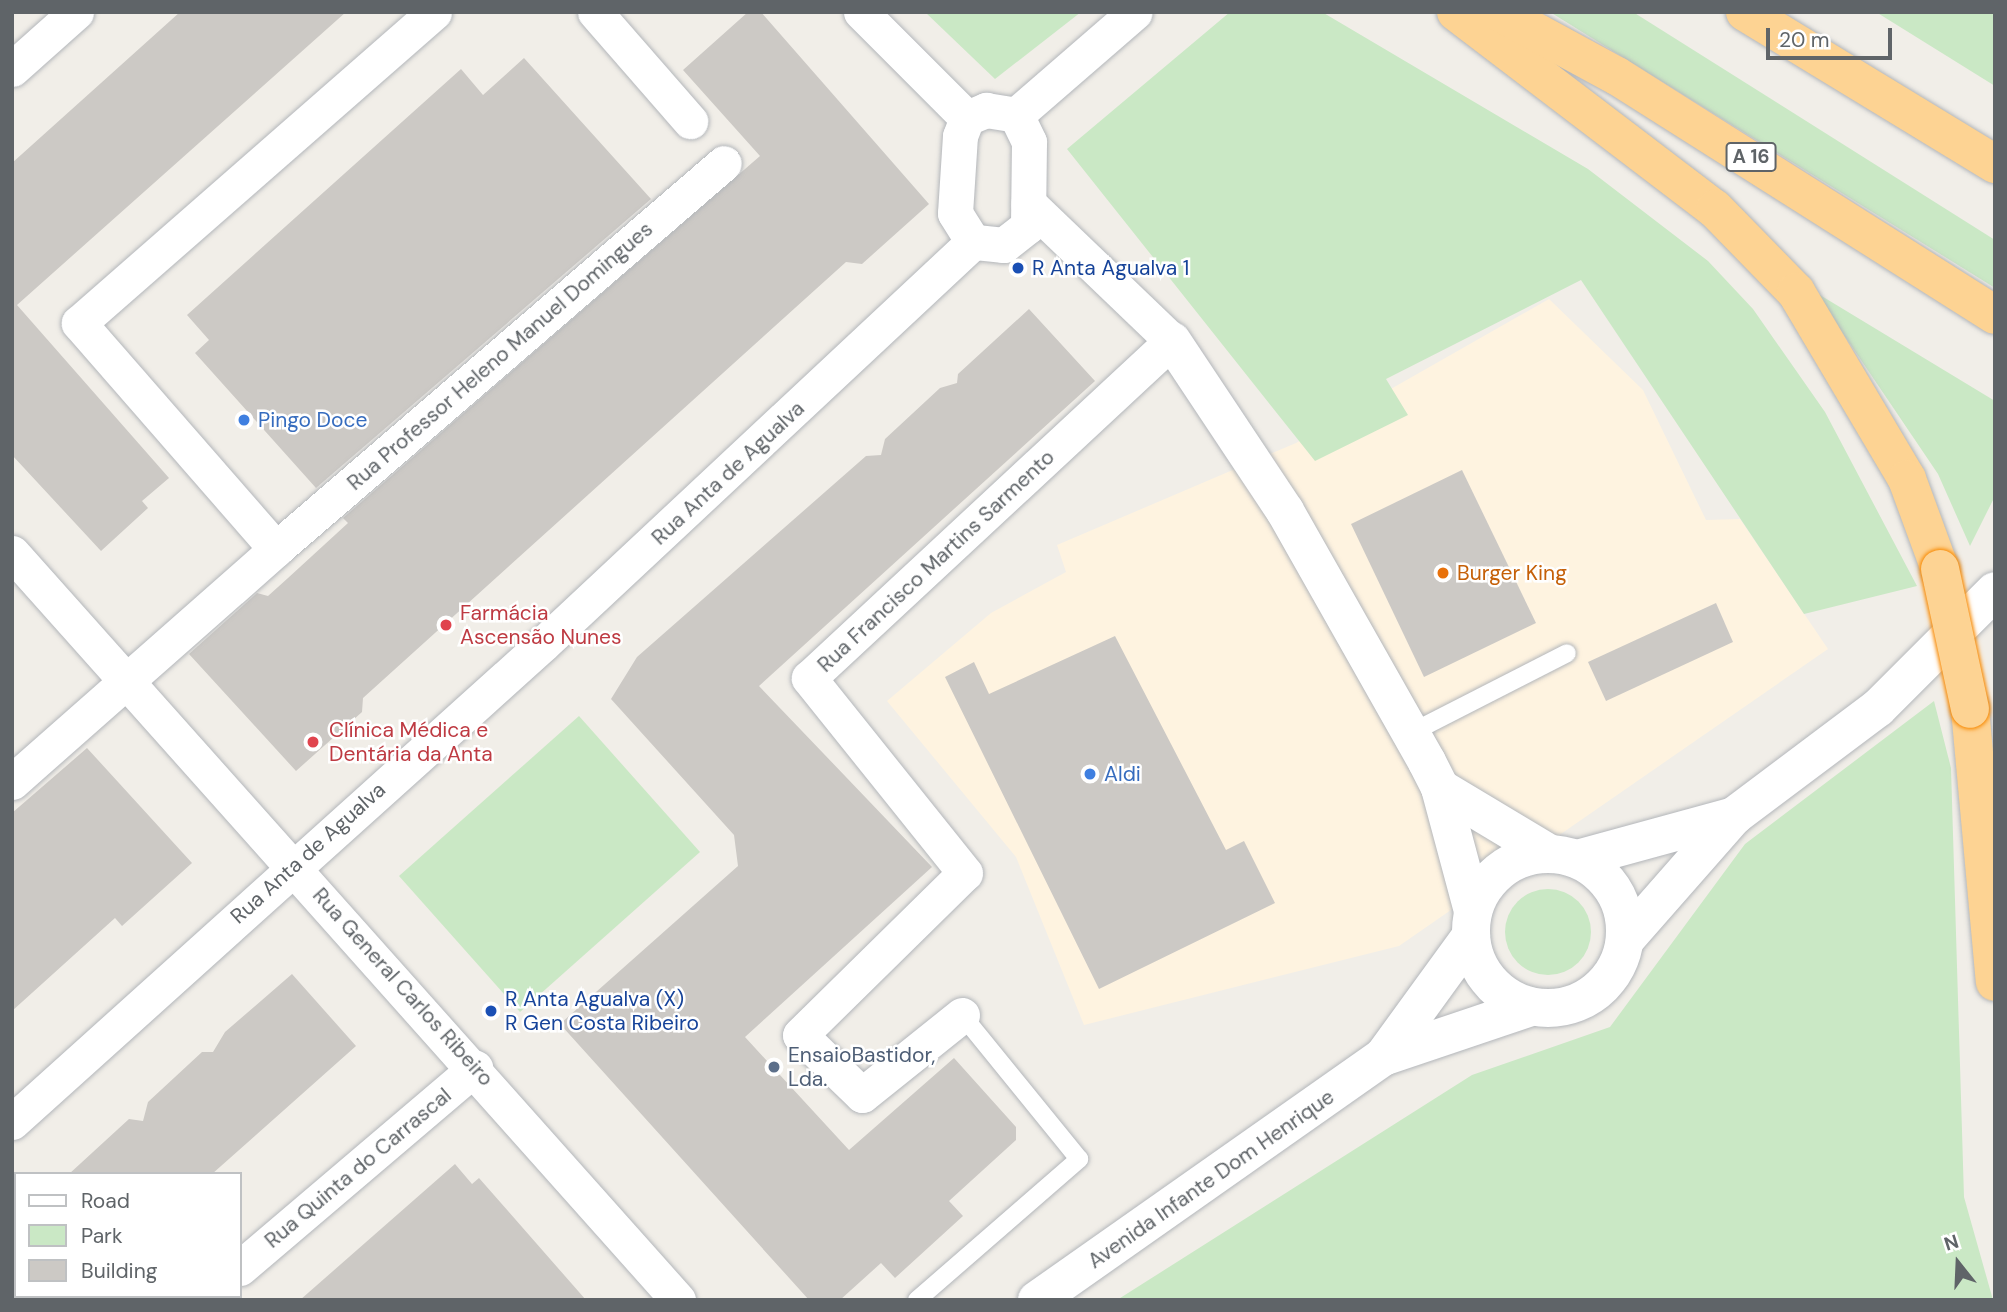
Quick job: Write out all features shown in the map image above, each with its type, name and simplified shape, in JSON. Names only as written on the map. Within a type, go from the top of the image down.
[{"type":"highway","points":[[1456,12],[1715,209],[1796,292],[1907,479],[1940,569],[1970,709],[1995,982]]},
{"type":"highway","name":"A 16","points":[[1499,12],[1735,148],[1995,315]]},
{"type":"highway","points":[[1745,12],[1995,164]]},
{"type":"street","points":[[12,69],[76,12]]},
{"type":"street","points":[[276,548],[79,323],[434,12]]},
{"type":"street","points":[[595,12],[690,121]]},
{"type":"street","points":[[861,12],[967,118]]},
{"type":"street","points":[[1016,115],[1135,12]]},
{"type":"street","points":[[967,118],[986,110],[1016,115]]},
{"type":"street","points":[[967,118],[955,213],[973,242],[1004,245],[1020,236],[1028,226],[1029,142],[1016,115]]},
{"type":"street","name":"Rua Professor Heleno Manuel Domingues","points":[[12,782],[129,683],[276,548],[724,163]]},
{"type":"street","points":[[1028,203],[1172,341],[1292,522],[1440,788],[1487,980],[1531,1007],[1582,1001],[1604,986],[1625,940],[1734,816],[1878,708],[1995,591]]},
{"type":"street","name":"Rua Anta de Agualva","points":[[12,1122],[294,865],[543,644],[973,242]]},
{"type":"street","name":"Rua Francisco Martins Sarmento","points":[[962,1015],[862,1095],[800,1035],[965,873],[809,678],[1172,341]]},
{"type":"street","name":"Rua General Carlos Ribeiro","points":[[12,553],[475,1068],[678,1300]]},
{"type":"street","points":[[1440,788],[1562,856],[1614,890],[1625,940]]},
{"type":"street","points":[[1472,924],[1499,871],[1734,816]]},
{"type":"street","name":"Avenida Infante Dom Henrique","points":[[1383,1057],[1472,924]]},
{"type":"street","name":"Avenida Infante Dom Henrique","points":[[1037,1300],[1383,1057],[1531,1007]]},
{"type":"street","name":"Rua Quinta do Carrascal","points":[[242,1266],[475,1068]]},
{"type":"lane","points":[[1411,733],[1567,653]]},
{"type":"lane","points":[[916,1300],[1079,1159],[962,1015]]},
{"type":"shaded area","points":[[1549,299],[1643,390],[1706,520],[1740,519],[1828,649],[1399,946],[1084,1025],[1016,857],[887,701],[991,613],[1066,572],[1057,545],[1296,443]]},
{"type":"green space","points":[[925,12],[1081,12],[995,79]]},
{"type":"green space","points":[[1230,12],[1322,12],[1588,169],[1708,261],[1753,309],[1825,412],[1917,586],[1804,614],[1581,280],[1386,379],[1408,415],[1315,461],[1067,149]]},
{"type":"green space","points":[[1550,12],[1633,12],[1995,240],[1995,288]]},
{"type":"green space","points":[[1876,12],[1995,12],[1995,86]]},
{"type":"green space","points":[[1815,292],[1995,401],[1995,496],[1970,546],[1938,474]]},
{"type":"green space","points":[[1934,701],[1951,768],[1964,1197],[1993,1300],[1117,1300],[1472,1075],[1610,1027],[1745,844]]},
{"type":"green space","points":[[579,716],[700,852],[520,1012],[399,876]]},
{"type":"green space","points":[[1540,889],[1556,889],[1579,901],[1588,915],[1591,932],[1588,949],[1579,963],[1556,975],[1540,975],[1524,968],[1512,956],[1505,940],[1505,924],[1512,908],[1524,896]]},
{"type":"building","points":[[180,12],[346,12],[17,305],[169,478],[142,501],[148,508],[101,551],[12,455],[12,163]]},
{"type":"building","points":[[748,12],[761,12],[929,204],[862,264],[846,262],[363,698],[362,712],[296,771],[189,654],[257,593],[268,596],[348,523],[343,518],[760,156],[683,70]]},
{"type":"building","points":[[524,58],[651,199],[316,488],[195,353],[209,340],[187,315],[461,69],[483,95]]},
{"type":"building","points":[[1029,309],[1095,381],[759,686],[932,867],[745,1037],[849,1150],[954,1058],[1016,1127],[1016,1140],[949,1201],[963,1216],[895,1278],[881,1263],[840,1300],[809,1300],[560,1024],[738,866],[734,835],[611,699],[637,657],[866,456],[881,455],[885,439],[940,388],[957,383],[958,374]]},
{"type":"building","name":"Burger King","points":[[1462,470],[1536,623],[1424,677],[1351,524]]},
{"type":"building","points":[[1716,603],[1733,642],[1606,701],[1588,662]]},
{"type":"building","name":"Aldi","points":[[1115,636],[1226,850],[1244,841],[1275,903],[1099,989],[945,677],[974,662],[989,694]]},
{"type":"building","points":[[87,748],[192,863],[122,926],[115,918],[12,1011],[12,813]]},
{"type":"building","points":[[292,974],[356,1046],[214,1172],[71,1172],[129,1119],[143,1121],[148,1102],[202,1052],[213,1052],[225,1032]]},
{"type":"building","points":[[455,1164],[472,1184],[479,1178],[586,1300],[300,1300]]},
{"type":"place","name":"R Anta Agualva 1","points":[[1018,268]]},
{"type":"place","name":"Pingo Doce","points":[[244,420]]},
{"type":"place","name":"Burger King","points":[[1443,573]]},
{"type":"place","name":"Farmácia Ascensão Nunes","points":[[446,625]]},
{"type":"place","name":"Clínica Médica e Dentária da Anta","points":[[313,742]]},
{"type":"place","name":"Aldi","points":[[1090,774]]},
{"type":"place","name":"R Anta Agualva (X) R Gen Costa Ribeiro","points":[[491,1011]]},
{"type":"place","name":"EnsaioBastidor, Lda.","points":[[774,1067]]}]
